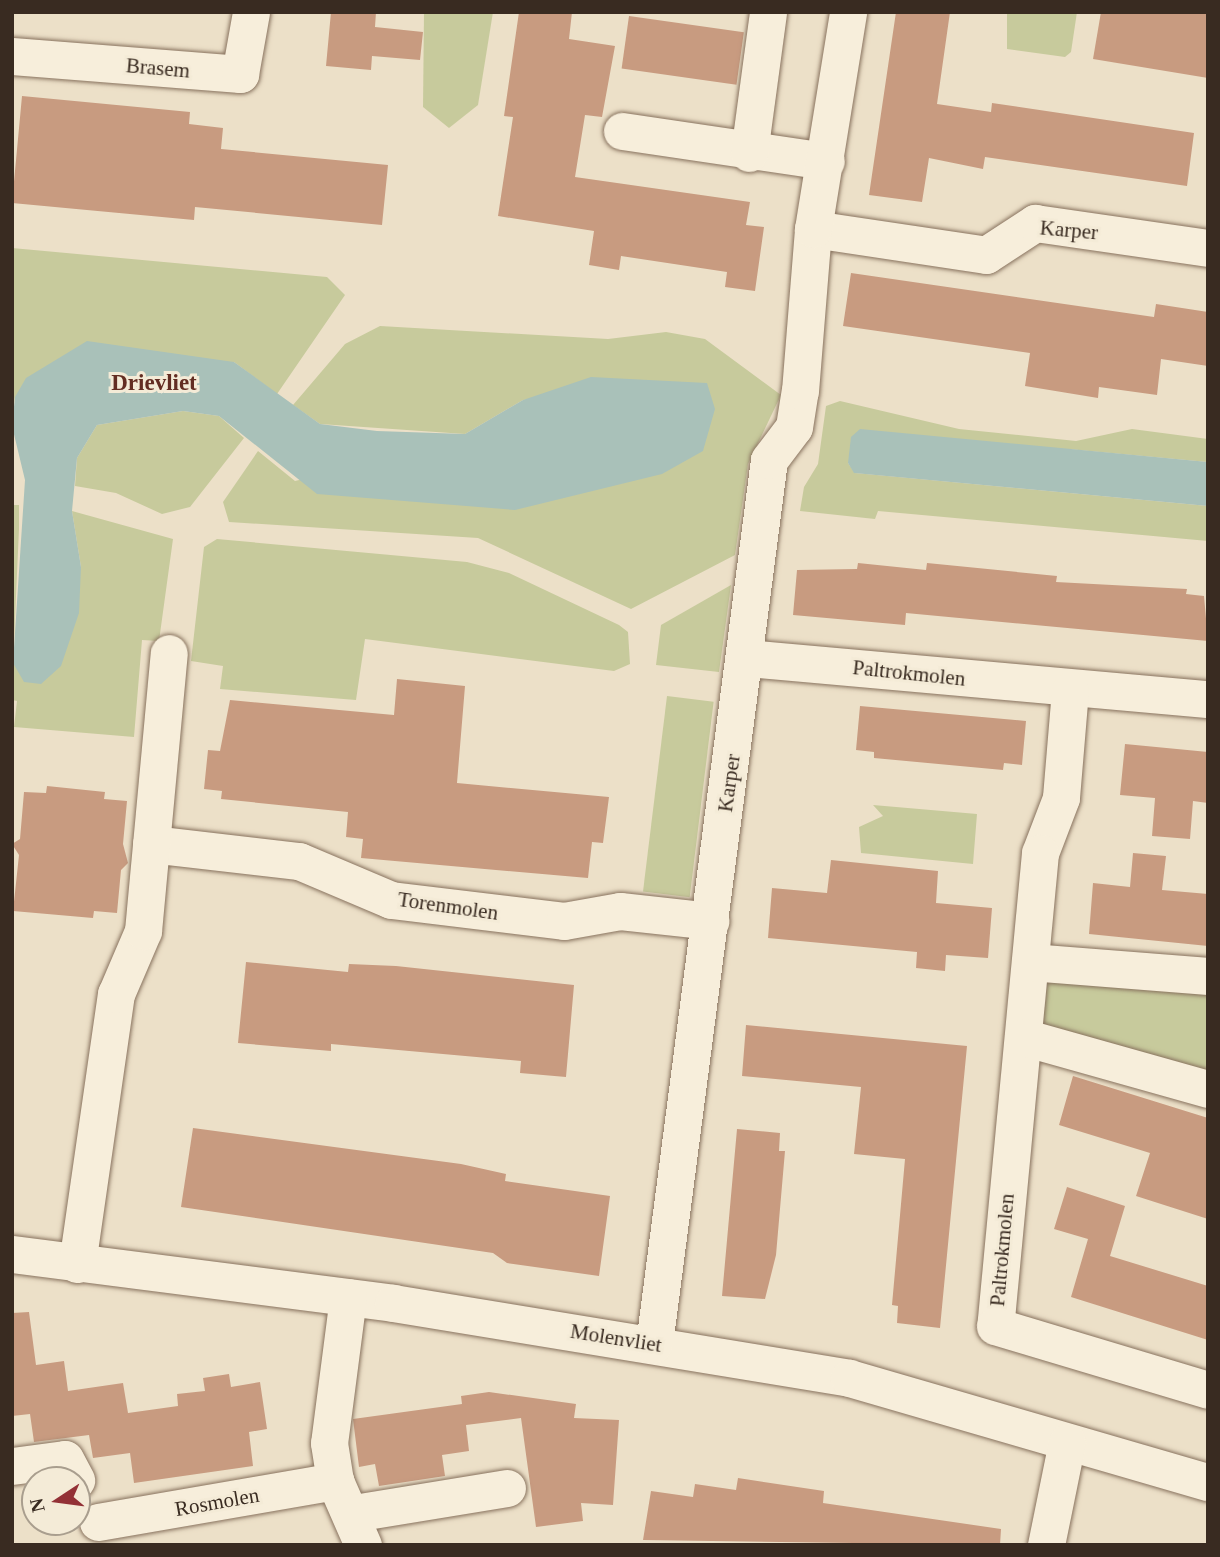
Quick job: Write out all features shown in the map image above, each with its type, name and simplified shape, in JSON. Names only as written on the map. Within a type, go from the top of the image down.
[{"type":"street","name":"Brasem","points":[[12,56],[240,75],[251,12]]},
{"type":"street","points":[[749,153],[768,12]]},
{"type":"street","name":"Karper","points":[[654,1344],[747,658],[769,460],[793,427],[800,391],[813,229],[848,12]]},
{"type":"street","points":[[622,131],[749,153],[826,161]]},
{"type":"street","name":"Karper","points":[[813,229],[986,255],[1035,223],[1208,248]]},
{"type":"street","points":[[77,1264],[116,994],[143,931],[169,653]]},
{"type":"street","name":"Paltrokmolen","points":[[747,658],[1070,690],[1208,699]]},
{"type":"street","name":"Paltrokmolen","points":[[1070,690],[1061,798],[1040,853],[995,1326],[1208,1390]]},
{"type":"street","name":"Torenmolen","points":[[151,844],[299,861],[391,900],[564,921],[620,911],[710,921]]},
{"type":"street","points":[[1030,962],[1208,975]]},
{"type":"street","points":[[1023,1037],[1208,1089]]},
{"type":"street","name":"Molenvliet","points":[[12,1254],[348,1297],[654,1344],[849,1378],[1208,1482]]},
{"type":"street","points":[[348,1297],[329,1443],[335,1481],[358,1529],[507,1488]]},
{"type":"street","points":[[1046,1545],[1067,1442]]},
{"type":"street","name":"Rosmolen","points":[[12,1466],[65,1459],[69,1466]]},
{"type":"street","name":"Rosmolen","points":[[91,1513],[100,1534],[335,1481]]},
{"type":"green space","points":[[424,12],[493,12],[478,105],[449,128],[423,107]]},
{"type":"green space","points":[[1007,12],[1077,12],[1071,52],[1065,57],[1007,49]]},
{"type":"green space","points":[[12,248],[327,277],[345,295],[277,394],[234,362],[15,397],[12,414]]},
{"type":"green space","points":[[380,326],[608,339],[666,332],[705,339],[781,395],[748,464],[735,555],[631,609],[478,538],[229,522],[223,502],[258,451],[295,481],[707,383],[523,400],[465,434],[320,424],[293,405],[345,344]]},
{"type":"green space","points":[[840,401],[959,429],[1076,441],[1132,429],[1208,439],[1208,462],[1068,449],[848,463],[855,473],[1208,506],[1208,541],[878,511],[875,519],[800,511],[804,487],[818,464],[826,406]]},
{"type":"green space","points":[[183,411],[219,416],[244,438],[190,507],[162,514],[116,493],[75,486],[77,458],[97,425]]},
{"type":"green space","points":[[12,505],[19,505],[13,663],[81,567],[72,511],[173,539],[159,641],[142,640],[134,737],[14,727],[17,701],[12,700]]},
{"type":"green space","points":[[217,539],[467,562],[509,573],[619,625],[628,632],[630,664],[614,671],[365,639],[356,700],[220,689],[223,666],[191,661],[204,547]]},
{"type":"green space","points":[[731,585],[719,672],[656,665],[661,625]]},
{"type":"green space","points":[[667,696],[714,702],[690,897],[643,892]]},
{"type":"green space","points":[[873,805],[977,814],[973,864],[861,853],[859,827],[883,816]]},
{"type":"green space","points":[[1048,975],[1208,989],[1208,1081],[1042,1029]]},
{"type":"water","points":[[87,341],[234,362],[320,424],[377,431],[465,434],[523,400],[591,377],[707,383],[715,409],[703,451],[662,474],[515,510],[317,494],[219,416],[183,411],[97,425],[77,458],[72,511],[81,567],[79,613],[61,666],[41,684],[24,682],[13,663],[25,480],[12,426],[15,397],[26,378]]},
{"type":"water","points":[[860,429],[1208,462],[1208,506],[854,473],[848,463],[851,437]]},
{"type":"building","points":[[331,12],[376,12],[375,27],[423,32],[420,60],[372,56],[371,70],[326,66]]},
{"type":"building","points":[[519,12],[572,12],[569,39],[615,46],[602,117],[585,115],[575,177],[750,202],[746,225],[764,227],[755,291],[725,287],[727,272],[621,256],[619,270],[589,265],[594,231],[498,216],[513,117],[504,116]]},
{"type":"building","points":[[896,12],[950,12],[937,104],[991,112],[992,103],[1194,133],[1187,186],[985,157],[983,169],[929,158],[922,202],[869,195]]},
{"type":"building","points":[[1101,12],[1208,12],[1208,78],[1093,59]]},
{"type":"building","points":[[629,16],[744,32],[736,85],[622,68]]},
{"type":"building","points":[[22,96],[190,112],[189,124],[223,128],[221,149],[388,165],[382,225],[195,207],[194,220],[12,203]]},
{"type":"building","points":[[851,273],[1154,317],[1156,304],[1208,312],[1208,366],[1161,359],[1157,395],[1099,387],[1098,398],[1025,386],[1030,353],[843,326]]},
{"type":"building","points":[[858,563],[926,570],[927,563],[1057,576],[1056,582],[1187,589],[1186,594],[1204,596],[1208,641],[906,613],[905,625],[793,615],[797,570],[857,569]]},
{"type":"building","points":[[397,679],[465,686],[457,783],[609,797],[603,843],[592,842],[588,878],[361,858],[363,839],[346,837],[348,812],[221,799],[222,791],[204,789],[208,750],[220,751],[230,700],[394,715]]},
{"type":"building","points":[[860,706],[1026,721],[1022,765],[1004,763],[1003,770],[874,758],[874,752],[856,750]]},
{"type":"building","points":[[1125,744],[1208,752],[1208,803],[1193,801],[1190,839],[1152,836],[1155,798],[1120,795]]},
{"type":"building","points":[[47,786],[105,792],[104,799],[127,801],[123,844],[128,863],[121,870],[117,913],[94,911],[93,918],[13,911],[19,855],[12,844],[20,839],[24,792],[46,793]]},
{"type":"building","points":[[1133,853],[1166,856],[1162,890],[1208,894],[1208,946],[1089,934],[1093,883],[1130,887]]},
{"type":"building","points":[[831,860],[938,871],[936,903],[992,908],[988,958],[946,955],[945,971],[916,968],[917,952],[768,938],[772,888],[827,893]]},
{"type":"building","points":[[246,962],[348,972],[349,964],[396,966],[574,985],[566,1077],[520,1073],[521,1061],[331,1044],[331,1051],[238,1043]]},
{"type":"building","points":[[746,1025],[967,1046],[940,1328],[897,1323],[898,1306],[892,1305],[905,1159],[854,1154],[861,1087],[742,1076]]},
{"type":"building","points":[[1073,1076],[1208,1118],[1208,1219],[1136,1196],[1150,1153],[1059,1125]]},
{"type":"building","points":[[193,1128],[461,1164],[506,1174],[505,1181],[610,1196],[599,1276],[507,1263],[493,1253],[181,1207]]},
{"type":"building","points":[[737,1129],[780,1133],[779,1151],[785,1151],[776,1255],[765,1299],[722,1296]]},
{"type":"building","points":[[1067,1187],[1125,1206],[1110,1256],[1208,1286],[1208,1340],[1071,1297],[1088,1239],[1054,1229]]},
{"type":"building","points":[[29,1312],[36,1365],[64,1361],[68,1391],[123,1383],[128,1413],[178,1406],[177,1394],[205,1391],[203,1378],[229,1374],[231,1387],[260,1382],[267,1429],[249,1432],[253,1466],[134,1483],[130,1453],[93,1458],[89,1435],[34,1442],[30,1414],[12,1416],[12,1313]]},
{"type":"building","points":[[489,1392],[576,1404],[574,1418],[619,1420],[613,1505],[581,1503],[583,1521],[536,1527],[521,1418],[466,1425],[469,1451],[442,1455],[445,1476],[379,1486],[375,1464],[359,1467],[353,1419],[462,1404],[461,1396]]},
{"type":"building","points":[[738,1478],[824,1491],[823,1503],[1001,1529],[1000,1545],[643,1540],[651,1491],[693,1497],[695,1484],[736,1490]]},
{"type":"district","name":"Drievliet","points":[[154,383]]}]
